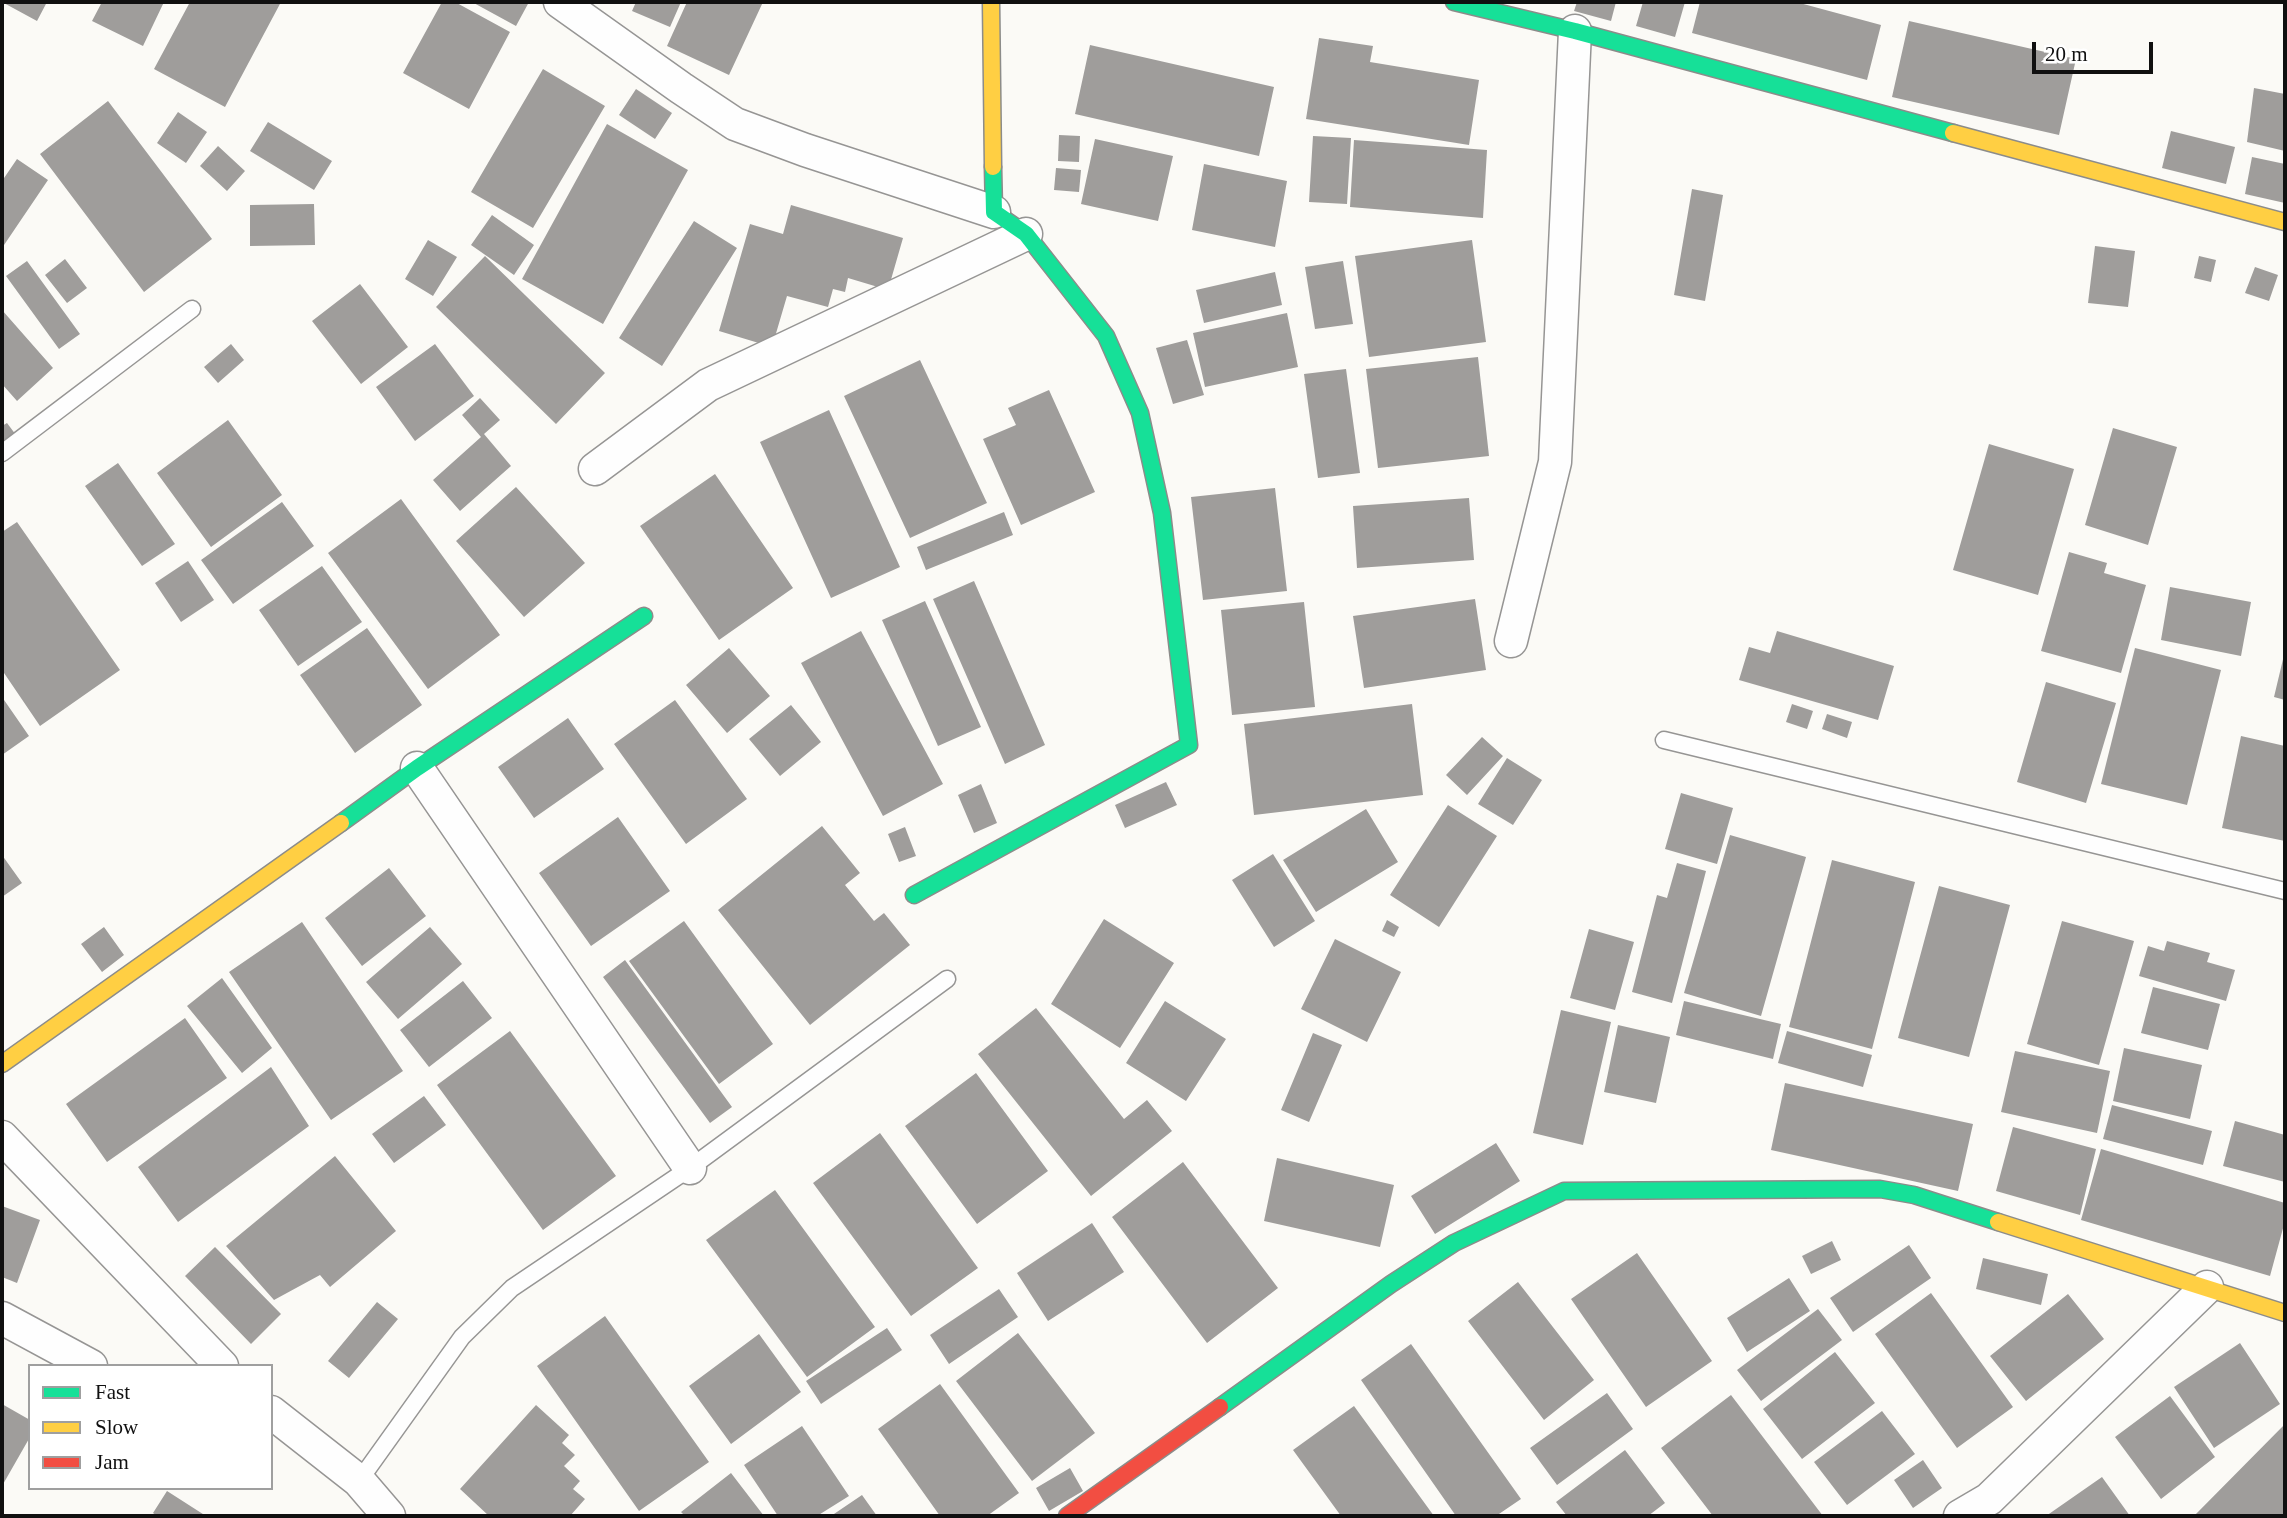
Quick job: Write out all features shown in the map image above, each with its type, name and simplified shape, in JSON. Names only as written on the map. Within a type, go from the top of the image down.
[{"type":"street","points":[[560,2],[735,124],[994,212],[1026,234],[1106,336],[1140,413],[1162,513],[1189,745],[914,895]]},
{"type":"street","points":[[991,2],[994,212]]},
{"type":"street","points":[[1454,2],[1575,31],[2285,222]]},
{"type":"street","points":[[1511,641],[1555,462],[1575,31]]},
{"type":"street","points":[[596,469],[708,385],[1026,234]]},
{"type":"street","points":[[2,1064],[417,768],[644,616]]},
{"type":"street","points":[[417,768],[690,1168]]},
{"type":"street","points":[[2,1137],[220,1364]]},
{"type":"street","points":[[1067,1516],[1391,1284],[1454,1243],[1564,1191],[1880,1189],[1914,1195],[2285,1312]]},
{"type":"street","points":[[1960,1516],[1996,1507],[2207,1287]]},
{"type":"street","points":[[2,1318],[86,1364]]},
{"type":"street","points":[[273,1414],[359,1481],[388,1516]]},
{"type":"lane","points":[[2,453],[192,309]]},
{"type":"lane","points":[[1664,740],[2285,891]]},
{"type":"lane","points":[[359,1481],[462,1338],[512,1288],[690,1168],[947,979]]},
{"type":"building","points":[[2,2],[47,2],[37,21]]},
{"type":"building","points":[[102,2],[164,2],[143,46],[92,21]]},
{"type":"building","points":[[190,2],[281,2],[225,107],[154,69]]},
{"type":"building","points":[[442,2],[455,2],[510,32],[469,109],[403,73]]},
{"type":"building","points":[[472,2],[529,2],[516,26]]},
{"type":"building","points":[[636,2],[681,2],[670,27],[632,11]]},
{"type":"building","points":[[687,2],[763,2],[729,75],[667,46]]},
{"type":"building","points":[[1577,2],[1616,2],[1611,21],[1574,11]]},
{"type":"building","points":[[1643,2],[1685,2],[1675,37],[1636,26]]},
{"type":"building","points":[[1700,2],[1796,2],[1881,25],[1867,80],[1692,33]]},
{"type":"building","points":[[1909,21],[2076,59],[2059,135],[1892,97]]},
{"type":"building","points":[[1319,38],[1373,46],[1370,62],[1479,80],[1469,145],[1306,119]]},
{"type":"building","points":[[1090,45],[1274,87],[1259,156],[1075,114]]},
{"type":"building","points":[[543,69],[605,106],[533,228],[471,192]]},
{"type":"building","points":[[2254,88],[2285,94],[2285,151],[2247,142]]},
{"type":"building","points":[[636,89],[672,113],[655,139],[619,115]]},
{"type":"building","points":[[108,101],[212,239],[144,292],[40,154]]},
{"type":"building","points":[[178,112],[207,132],[186,163],[157,143]]},
{"type":"building","points":[[268,122],[332,161],[314,190],[250,151]]},
{"type":"building","points":[[607,124],[688,170],[603,324],[522,279]]},
{"type":"building","points":[[2171,131],[2235,147],[2226,184],[2162,168]]},
{"type":"building","points":[[1059,135],[1080,136],[1079,162],[1058,161]]},
{"type":"building","points":[[1313,136],[1351,138],[1347,204],[1309,202]]},
{"type":"building","points":[[1095,139],[1173,156],[1158,221],[1081,204]]},
{"type":"building","points":[[1354,140],[1487,150],[1483,218],[1350,207]]},
{"type":"building","points":[[218,146],[245,171],[227,191],[200,166]]},
{"type":"building","points":[[2252,157],[2285,164],[2285,203],[2245,194]]},
{"type":"building","points":[[17,159],[48,180],[2,248],[2,181]]},
{"type":"building","points":[[1204,164],[1287,181],[1275,247],[1192,230]]},
{"type":"building","points":[[1056,168],[1081,170],[1079,192],[1054,190]]},
{"type":"building","points":[[1692,189],[1723,195],[1705,301],[1674,295]]},
{"type":"building","points":[[314,204],[315,245],[250,246],[250,205]]},
{"type":"building","points":[[791,205],[903,238],[888,290],[848,278],[845,292],[833,289],[828,307],[787,296],[772,347],[719,331],[750,224],[783,234]]},
{"type":"building","points":[[492,215],[534,245],[514,275],[471,245]]},
{"type":"building","points":[[694,221],[737,248],[662,366],[619,338]]},
{"type":"building","points":[[428,240],[457,257],[433,296],[405,279]]},
{"type":"building","points":[[1472,240],[1486,342],[1369,357],[1355,256]]},
{"type":"building","points":[[2095,246],[2135,251],[2128,307],[2088,303]]},
{"type":"building","points":[[485,256],[605,373],[556,424],[436,307]]},
{"type":"building","points":[[2199,256],[2216,260],[2211,282],[2194,278]]},
{"type":"building","points":[[65,259],[87,288],[67,303],[45,275]]},
{"type":"building","points":[[27,261],[80,334],[59,349],[6,276]]},
{"type":"building","points":[[1343,261],[1353,324],[1315,329],[1305,267]]},
{"type":"building","points":[[2255,267],[2278,275],[2269,301],[2245,293]]},
{"type":"building","points":[[1275,272],[1282,305],[1204,323],[1196,290]]},
{"type":"building","points":[[360,284],[408,347],[361,384],[312,321]]},
{"type":"building","points":[[2,310],[53,368],[17,401],[2,384]]},
{"type":"building","points":[[1287,313],[1298,367],[1205,387],[1193,333]]},
{"type":"building","points":[[1187,340],[1204,395],[1173,404],[1156,348]]},
{"type":"building","points":[[231,344],[244,360],[218,383],[204,367]]},
{"type":"building","points":[[435,344],[474,396],[415,441],[376,387]]},
{"type":"building","points":[[1478,357],[1489,456],[1378,468],[1366,369]]},
{"type":"building","points":[[920,360],[987,503],[910,538],[844,396]]},
{"type":"building","points":[[1346,369],[1360,473],[1318,478],[1304,374]]},
{"type":"building","points":[[1049,390],[1095,492],[1021,525],[983,439],[1016,425],[1008,408]]},
{"type":"building","points":[[480,398],[500,420],[484,434],[511,466],[460,511],[433,480],[481,437],[462,415]]},
{"type":"building","points":[[829,410],[900,567],[831,598],[760,442]]},
{"type":"building","points":[[228,420],[282,495],[211,547],[157,473]]},
{"type":"building","points":[[7,423],[19,439],[2,451],[2,426]]},
{"type":"building","points":[[2113,428],[2177,447],[2148,545],[2085,525]]},
{"type":"building","points":[[1989,444],[2074,469],[2038,595],[1953,570]]},
{"type":"building","points":[[118,463],[175,544],[142,566],[85,486]]},
{"type":"building","points":[[715,474],[793,588],[719,640],[640,526]]},
{"type":"building","points":[[516,487],[585,563],[524,617],[456,541]]},
{"type":"building","points":[[1275,488],[1287,591],[1203,600],[1191,497]]},
{"type":"building","points":[[1469,498],[1474,560],[1357,568],[1353,506]]},
{"type":"building","points":[[401,499],[500,635],[428,689],[328,553]]},
{"type":"building","points":[[282,502],[314,546],[233,604],[201,560]]},
{"type":"building","points":[[1004,512],[1013,535],[926,570],[917,547]]},
{"type":"building","points":[[17,522],[120,670],[40,726],[2,670],[2,532]]},
{"type":"building","points":[[2069,552],[2107,563],[2104,573],[2146,585],[2121,673],[2041,651]]},
{"type":"building","points":[[188,561],[214,600],[181,622],[155,583]]},
{"type":"building","points":[[322,566],[362,622],[298,666],[259,610]]},
{"type":"building","points":[[974,581],[1045,745],[1005,764],[933,599]]},
{"type":"building","points":[[2170,587],[2251,602],[2241,656],[2161,640]]},
{"type":"building","points":[[1475,599],[1486,670],[1364,688],[1353,616]]},
{"type":"building","points":[[925,601],[981,727],[938,746],[882,620]]},
{"type":"building","points":[[1304,602],[1315,707],[1232,715],[1221,610]]},
{"type":"building","points":[[367,628],[422,705],[355,753],[300,675]]},
{"type":"building","points":[[861,631],[943,784],[883,816],[801,663]]},
{"type":"building","points":[[1777,631],[1894,666],[1878,720],[1739,680],[1749,647],[1770,653]]},
{"type":"building","points":[[729,648],[770,696],[727,733],[686,685]]},
{"type":"building","points":[[2135,648],[2221,670],[2187,805],[2101,784]]},
{"type":"building","points":[[2285,655],[2285,700],[2274,697]]},
{"type":"building","points":[[2046,682],[2116,703],[2086,803],[2017,782]]},
{"type":"building","points":[[2,697],[29,736],[2,755]]},
{"type":"building","points":[[675,700],[747,799],[686,844],[614,744]]},
{"type":"building","points":[[1412,704],[1423,795],[1254,815],[1244,724]]},
{"type":"building","points":[[1792,704],[1813,711],[1807,729],[1786,722]]},
{"type":"building","points":[[791,705],[821,742],[780,776],[749,739]]},
{"type":"building","points":[[1827,714],[1852,722],[1847,738],[1822,729]]},
{"type":"building","points":[[568,718],[604,769],[534,818],[498,767]]},
{"type":"building","points":[[2241,736],[2285,746],[2285,841],[2222,828]]},
{"type":"building","points":[[1482,737],[1503,756],[1467,795],[1446,775]]},
{"type":"building","points":[[1507,758],[1542,780],[1513,825],[1478,804]]},
{"type":"building","points":[[1166,782],[1177,805],[1125,828],[1115,805]]},
{"type":"building","points":[[981,784],[997,823],[974,833],[958,795]]},
{"type":"building","points":[[1681,793],[1733,808],[1717,864],[1665,849]]},
{"type":"building","points":[[1448,805],[1497,836],[1439,927],[1390,895]]},
{"type":"building","points":[[1366,809],[1398,862],[1316,912],[1283,860]]},
{"type":"building","points":[[618,817],[670,891],[591,946],[539,873]]},
{"type":"building","points":[[822,826],[860,873],[845,885],[874,921],[884,913],[910,945],[810,1025],[718,910]]},
{"type":"building","points":[[905,827],[916,856],[899,862],[888,834]]},
{"type":"building","points":[[1730,835],[1806,857],[1761,1016],[1684,993]]},
{"type":"building","points":[[1273,854],[1315,921],[1274,947],[1232,880]]},
{"type":"building","points":[[2,855],[22,883],[2,897]]},
{"type":"building","points":[[1832,860],[1915,882],[1872,1049],[1789,1027]]},
{"type":"building","points":[[1677,863],[1706,871],[1672,1003],[1632,992],[1657,895],[1667,898]]},
{"type":"building","points":[[389,868],[426,916],[362,966],[325,918]]},
{"type":"building","points":[[1939,886],[2010,905],[1969,1057],[1898,1038]]},
{"type":"building","points":[[1104,919],[1174,963],[1120,1048],[1051,1004]]},
{"type":"building","points":[[1387,920],[1399,927],[1394,937],[1382,931]]},
{"type":"building","points":[[684,921],[773,1044],[719,1084],[629,961]]},
{"type":"building","points":[[2062,921],[2134,941],[2099,1065],[2027,1044]]},
{"type":"building","points":[[302,922],[403,1071],[331,1120],[229,972]]},
{"type":"building","points":[[104,927],[124,955],[102,972],[81,944]]},
{"type":"building","points":[[430,927],[462,964],[398,1019],[366,982]]},
{"type":"building","points":[[1589,929],[1634,942],[1615,1010],[1570,998]]},
{"type":"building","points":[[1335,939],[1401,972],[1367,1042],[1301,1009]]},
{"type":"building","points":[[2167,941],[2210,953],[2207,962],[2235,970],[2226,1001],[2139,976],[2148,946],[2164,951]]},
{"type":"building","points":[[625,960],[732,1107],[710,1123],[603,977]]},
{"type":"building","points":[[222,978],[272,1048],[242,1073],[187,1006]]},
{"type":"building","points":[[463,981],[492,1018],[429,1067],[400,1030]]},
{"type":"building","points":[[2153,987],[2220,1004],[2208,1050],[2141,1033]]},
{"type":"building","points":[[1165,1001],[1226,1039],[1186,1101],[1126,1063]]},
{"type":"building","points":[[1684,1001],[1781,1024],[1773,1059],[1676,1035]]},
{"type":"building","points":[[1036,1008],[1124,1119],[1147,1100],[1172,1131],[1091,1196],[978,1054]]},
{"type":"building","points":[[1561,1010],[1611,1022],[1583,1145],[1533,1133]]},
{"type":"building","points":[[185,1018],[227,1078],[107,1162],[66,1104]]},
{"type":"building","points":[[1618,1025],[1670,1037],[1656,1103],[1604,1092]]},
{"type":"building","points":[[510,1031],[616,1176],[543,1230],[437,1085]]},
{"type":"building","points":[[1787,1031],[1872,1055],[1863,1087],[1778,1063]]},
{"type":"building","points":[[1313,1033],[1342,1045],[1309,1122],[1281,1110]]},
{"type":"building","points":[[2124,1048],[2202,1065],[2190,1119],[2113,1101]]},
{"type":"building","points":[[2015,1051],[2110,1071],[2097,1133],[2001,1112]]},
{"type":"building","points":[[271,1067],[309,1126],[178,1222],[138,1167]]},
{"type":"building","points":[[976,1073],[1048,1171],[977,1224],[905,1126]]},
{"type":"building","points":[[1785,1083],[1973,1124],[1958,1191],[1771,1150]]},
{"type":"building","points":[[424,1096],[446,1125],[394,1163],[372,1134]]},
{"type":"building","points":[[2112,1105],[2212,1131],[2203,1165],[2103,1139]]},
{"type":"building","points":[[2235,1121],[2285,1135],[2285,1182],[2223,1166]]},
{"type":"building","points":[[2013,1127],[2096,1149],[2080,1215],[1996,1191]]},
{"type":"building","points":[[880,1133],[978,1268],[911,1316],[813,1183]]},
{"type":"building","points":[[1496,1143],[1520,1181],[1435,1234],[1411,1196]]},
{"type":"building","points":[[2101,1149],[2285,1203],[2285,1221],[2270,1276],[2081,1220]]},
{"type":"building","points":[[335,1156],[396,1231],[330,1287],[320,1275],[274,1300],[226,1246]]},
{"type":"building","points":[[1277,1158],[1394,1185],[1380,1247],[1264,1221]]},
{"type":"building","points":[[1183,1162],[1278,1288],[1207,1343],[1112,1217]]},
{"type":"building","points":[[775,1190],[875,1327],[807,1377],[706,1240]]},
{"type":"building","points":[[2,1206],[40,1220],[17,1283],[2,1277]]},
{"type":"building","points":[[1092,1223],[1124,1272],[1048,1321],[1017,1273]]},
{"type":"building","points":[[1832,1241],[1841,1260],[1811,1274],[1802,1256]]},
{"type":"building","points":[[1909,1245],[1931,1278],[1853,1332],[1830,1298]]},
{"type":"building","points":[[215,1247],[281,1314],[251,1344],[185,1276]]},
{"type":"building","points":[[1637,1253],[1712,1361],[1646,1407],[1571,1299]]},
{"type":"building","points":[[1983,1258],[2048,1274],[2041,1305],[1976,1289]]},
{"type":"building","points":[[1789,1278],[1810,1311],[1747,1352],[1727,1318]]},
{"type":"building","points":[[1518,1282],[1594,1380],[1544,1420],[1468,1321]]},
{"type":"building","points":[[999,1289],[1018,1317],[949,1364],[930,1335]]},
{"type":"building","points":[[1931,1293],[2013,1407],[1957,1448],[1875,1334]]},
{"type":"building","points":[[2068,1294],[2104,1339],[2026,1401],[1990,1356]]},
{"type":"building","points":[[377,1302],[398,1319],[349,1378],[328,1361]]},
{"type":"building","points":[[1818,1309],[1842,1340],[1761,1401],[1737,1370]]},
{"type":"building","points":[[605,1316],[709,1462],[639,1511],[537,1366]]},
{"type":"building","points":[[887,1328],[902,1350],[821,1404],[806,1381]]},
{"type":"building","points":[[1018,1333],[1095,1433],[1032,1481],[956,1381]]},
{"type":"building","points":[[759,1334],[801,1392],[731,1444],[689,1386]]},
{"type":"building","points":[[2240,1343],[2280,1404],[2214,1448],[2174,1387]]},
{"type":"building","points":[[1411,1344],[1521,1499],[1496,1516],[1456,1516],[1361,1380]]},
{"type":"building","points":[[1835,1352],[1875,1403],[1802,1459],[1763,1409]]},
{"type":"building","points":[[940,1384],[1019,1493],[987,1516],[940,1516],[878,1429]]},
{"type":"building","points":[[1607,1393],[1633,1429],[1557,1485],[1530,1448]]},
{"type":"building","points":[[1731,1395],[1823,1516],[1713,1516],[1661,1448]]},
{"type":"building","points":[[2170,1396],[2215,1457],[2161,1499],[2115,1437]]},
{"type":"building","points":[[2,1404],[28,1419],[28,1440],[2,1486]]},
{"type":"building","points":[[536,1405],[569,1435],[562,1443],[575,1455],[564,1466],[580,1481],[573,1489],[585,1499],[570,1516],[489,1516],[460,1489]]},
{"type":"building","points":[[1354,1406],[1434,1516],[1341,1516],[1293,1450]]},
{"type":"building","points":[[1882,1411],[1915,1454],[1847,1505],[1814,1462]]},
{"type":"building","points":[[2285,1424],[2285,1516],[2194,1516]]},
{"type":"building","points":[[802,1426],[849,1496],[817,1516],[778,1516],[744,1465]]},
{"type":"building","points":[[1625,1450],[1665,1503],[1648,1516],[1567,1516],[1556,1502]]},
{"type":"building","points":[[1923,1460],[1942,1488],[1913,1508],[1894,1480]]},
{"type":"building","points":[[1070,1468],[1083,1491],[1049,1511],[1036,1488]]},
{"type":"building","points":[[731,1473],[764,1516],[685,1516],[681,1512]]},
{"type":"building","points":[[2102,1477],[2130,1516],[2046,1516]]},
{"type":"building","points":[[167,1491],[206,1516],[157,1516],[153,1513]]},
{"type":"building","points":[[862,1495],[877,1516],[831,1516]]},
{"type":"traffic: fast","points":[[1454,2],[1575,31],[1953,133]]},
{"type":"traffic: fast","points":[[914,895],[1189,745],[1162,513],[1140,413],[1106,336],[1026,234],[994,212],[993,167]]},
{"type":"traffic: fast","points":[[341,823],[417,768],[644,616]]},
{"type":"traffic: fast","points":[[1220,1407],[1391,1284],[1454,1243],[1564,1191],[1880,1189],[1914,1195],[1998,1222]]},
{"type":"traffic: slow","points":[[991,2],[993,167]]},
{"type":"traffic: slow","points":[[1953,133],[2285,222]]},
{"type":"traffic: slow","points":[[2,1064],[341,823]]},
{"type":"traffic: slow","points":[[1998,1222],[2285,1313]]},
{"type":"traffic: jam","points":[[1067,1516],[1220,1407]]}]
